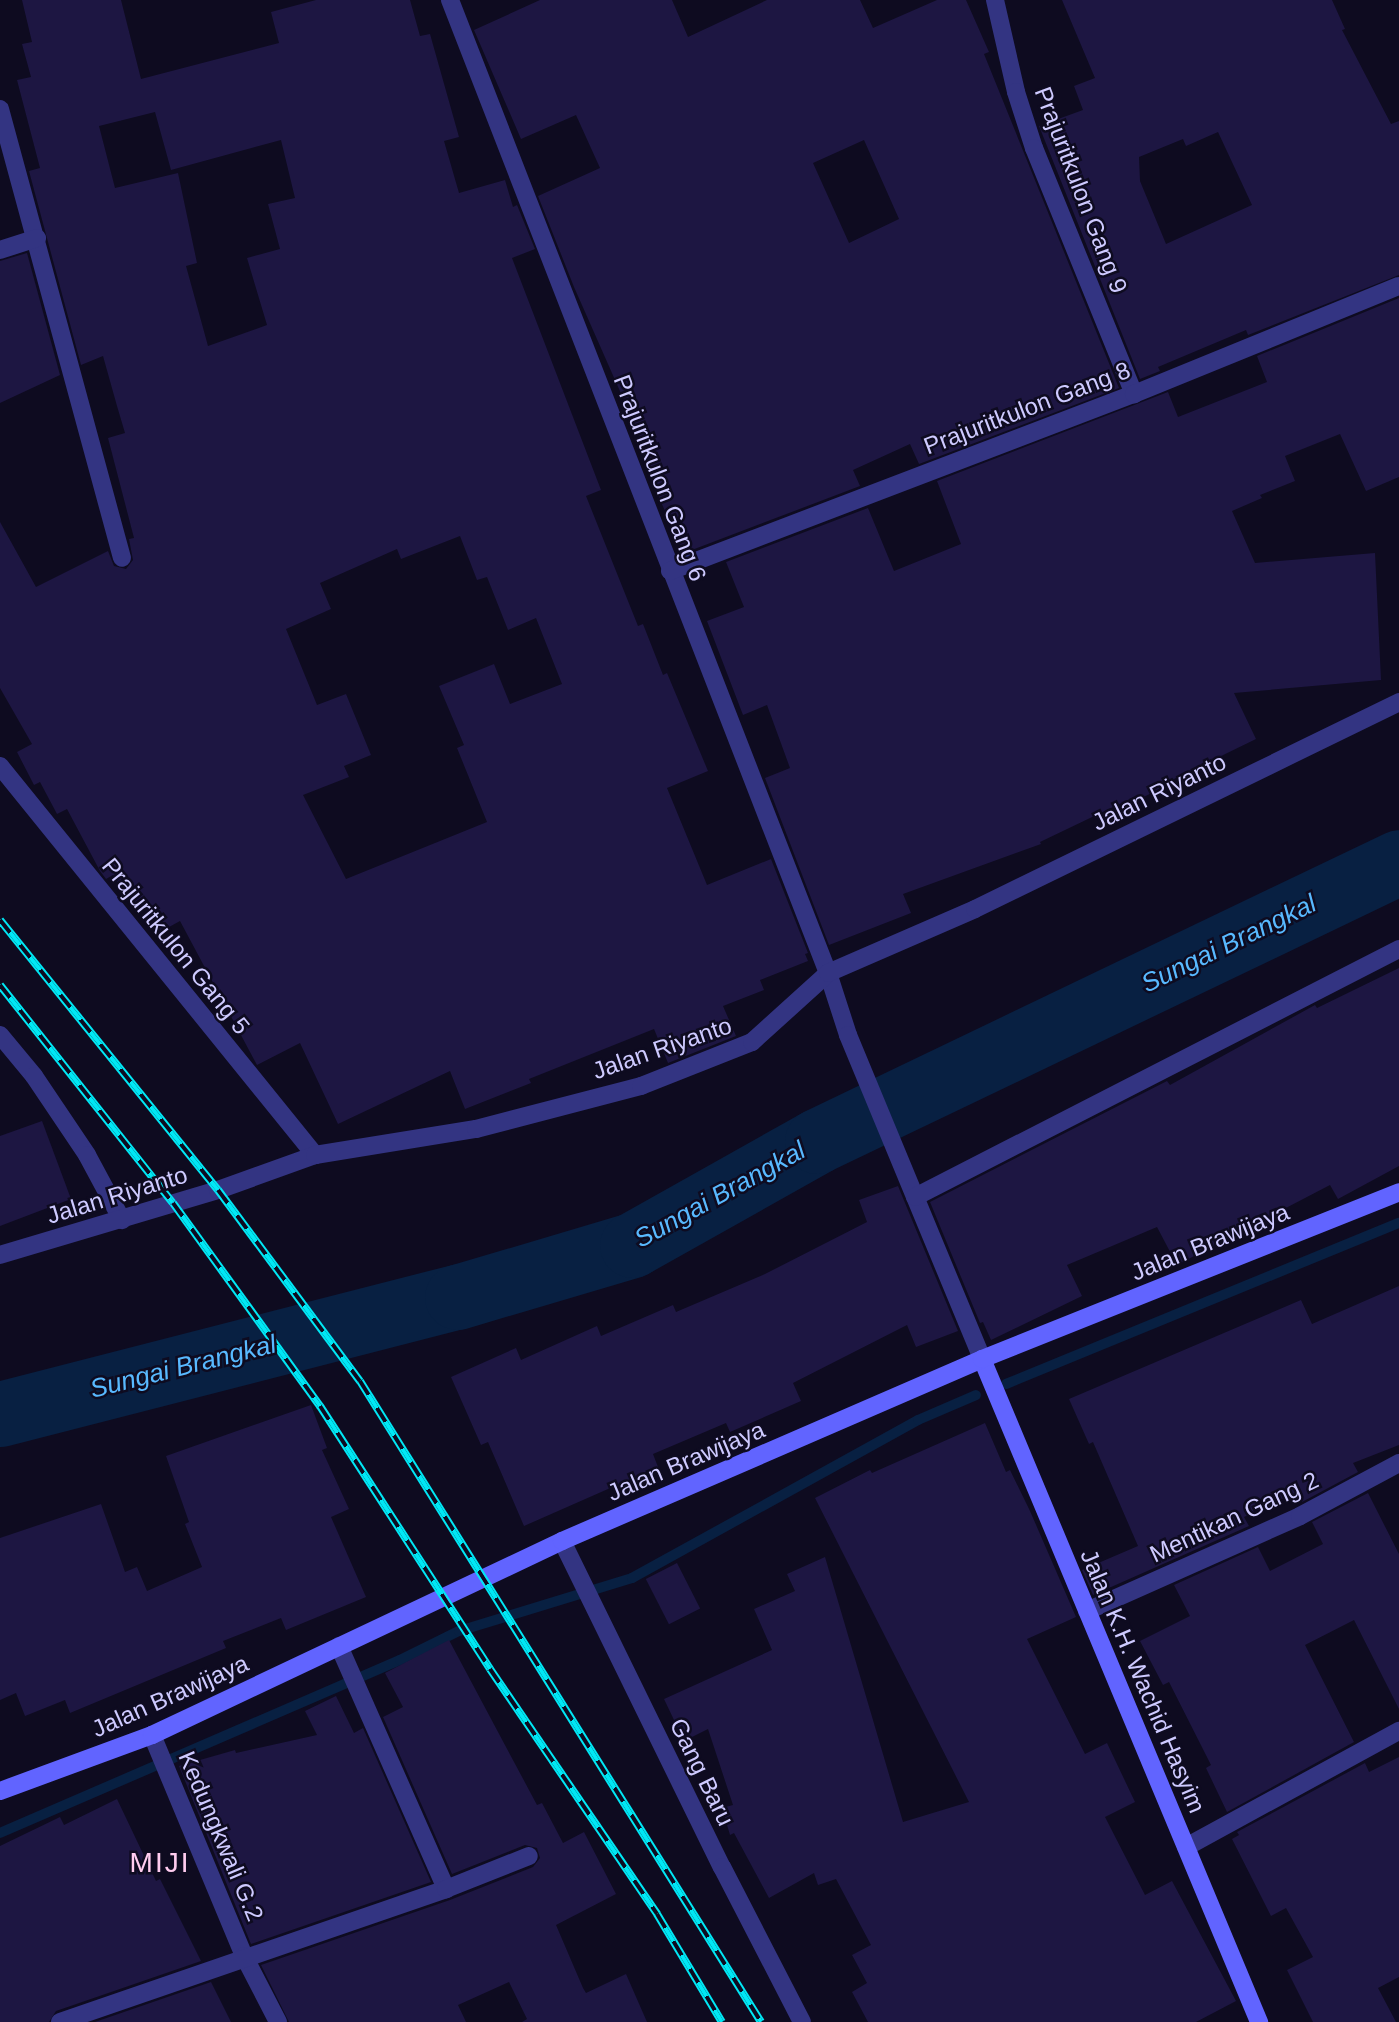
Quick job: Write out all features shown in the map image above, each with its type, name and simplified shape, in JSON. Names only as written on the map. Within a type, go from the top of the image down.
[{"type":"main road","name":"Jalan Brawijaya","points":[[0,1791],[152,1735],[562,1541],[982,1359],[1399,1192]]},
{"type":"main road","name":"Jalan K.H. Wachid Hasyim","points":[[982,1359],[1259,2022]]},
{"type":"street","name":"Prajuritkulon Gang 6","points":[[450,0],[828,973],[848,1035],[982,1359]]},
{"type":"street","name":"Prajuritkulon Gang 9","points":[[995,0],[1016,92],[1034,148],[1134,394]]},
{"type":"street","points":[[0,109],[122,558]]},
{"type":"street","points":[[0,250],[37,238]]},
{"type":"street","name":"Prajuritkulon Gang 8","points":[[670,571],[1134,394],[1399,286]]},
{"type":"street","name":"Jalan Riyanto","points":[[0,1255],[122,1220],[315,1156],[476,1129],[641,1086],[752,1042],[828,973],[975,909],[1399,702]]},
{"type":"street","name":"Prajuritkulon Gang 5","points":[[0,766],[315,1156]]},
{"type":"street","points":[[915,1198],[1399,949]]},
{"type":"street","points":[[0,1035],[34,1076],[87,1155],[122,1220]]},
{"type":"street","name":"Mentikan Gang 2","points":[[1087,1611],[1300,1516],[1399,1463]]},
{"type":"street","name":"Gang Baru","points":[[562,1541],[722,1867],[802,2022]]},
{"type":"street","points":[[339,1646],[446,1889]]},
{"type":"street","points":[[1186,1847],[1399,1731]]},
{"type":"street","name":"Kedungkwali G.2","points":[[152,1735],[244,1956],[278,2022]]},
{"type":"street","points":[[60,2022],[244,1956],[446,1889],[529,1856]]},
{"type":"building","points":[[22,0],[121,0],[141,79],[279,43],[271,12],[316,0],[410,0],[420,36],[430,34],[459,137],[444,141],[459,193],[505,180],[513,207],[517,205],[535,249],[512,258],[601,490],[586,496],[638,626],[643,624],[663,675],[667,673],[708,771],[667,788],[707,885],[771,859],[808,953],[805,954],[808,961],[760,980],[764,990],[723,1006],[736,1036],[668,1063],[654,1029],[529,1079],[531,1083],[465,1109],[450,1071],[338,1124],[300,1043],[257,1065],[180,921],[160,932],[143,897],[130,905],[113,875],[106,879],[100,871],[67,809],[57,814],[40,782],[34,785],[17,752],[32,744],[0,688],[0,522],[36,587],[108,551],[114,566],[126,569],[133,560],[129,539],[134,538],[108,438],[125,433],[103,356],[81,365],[29,171],[40,168],[17,80],[31,77],[22,44],[32,42]],"holes":[[[155,112],[171,170],[281,140],[295,198],[268,204],[280,249],[247,258],[267,325],[208,346],[186,266],[197,263],[178,173],[115,188],[99,126]],[[460,536],[477,580],[487,577],[508,630],[536,618],[562,684],[510,704],[494,664],[439,686],[464,745],[457,748],[487,822],[346,879],[303,795],[349,777],[344,766],[371,755],[346,694],[317,705],[286,629],[331,609],[320,583],[397,549],[401,559]]]},
{"type":"building","points":[[540,0],[672,0],[688,37],[767,0],[860,0],[873,28],[937,0],[966,0],[989,52],[984,54],[1119,388],[919,464],[910,444],[853,470],[860,486],[684,553],[642,460],[649,457],[574,287],[538,196],[600,168],[576,115],[521,139],[474,30]],"holes":[[[864,140],[899,219],[849,243],[813,163]]]},
{"type":"building","points":[[1062,0],[1332,0],[1345,29],[1342,30],[1391,124],[1399,121],[1399,275],[1248,335],[1246,330],[1158,367],[1160,371],[1140,379],[1039,126],[1083,110],[1074,86],[1095,78]],"holes":[[[1218,132],[1252,205],[1166,244],[1140,181],[1139,157],[1183,139],[1186,146]]]},
{"type":"building","points":[[27,253],[60,375],[0,403],[0,261]]},
{"type":"building","points":[[1399,298],[1399,477],[1366,491],[1340,434],[1285,456],[1295,481],[1260,495],[1262,498],[1232,511],[1255,563],[1375,553],[1381,680],[1234,693],[1256,739],[1174,779],[1175,782],[1137,800],[1136,796],[1040,842],[1041,844],[903,894],[911,913],[829,945],[765,778],[790,768],[767,705],[743,715],[707,621],[744,607],[726,562],[868,508],[894,571],[961,544],[937,481],[1168,392],[1178,417],[1267,382],[1257,356]]},
{"type":"building","points":[[1399,968],[1399,1166],[1338,1199],[1330,1185],[1177,1265],[1157,1227],[1067,1265],[1082,1296],[991,1340],[983,1322],[980,1323],[930,1202],[1167,1081],[1170,1085],[1315,1005],[1317,1008]]},
{"type":"building","points":[[42,1121],[71,1199],[0,1226],[0,1136]]},
{"type":"building","points":[[898,1186],[958,1331],[916,1347],[907,1325],[793,1383],[801,1401],[730,1432],[726,1423],[653,1454],[658,1467],[524,1526],[488,1442],[481,1445],[451,1377],[516,1348],[521,1360],[597,1326],[601,1336],[673,1305],[676,1312],[765,1274],[867,1222],[859,1200]]},
{"type":"building","points":[[1399,1286],[1399,1445],[1353,1463],[1358,1472],[1302,1502],[1297,1492],[1244,1517],[1249,1526],[1093,1595],[1082,1570],[1138,1546],[1093,1442],[1089,1444],[1069,1399],[1301,1300],[1312,1324]]},
{"type":"building","points":[[311,1405],[327,1448],[322,1450],[349,1509],[331,1517],[366,1597],[286,1630],[281,1618],[223,1641],[226,1648],[70,1713],[65,1700],[25,1716],[16,1693],[0,1700],[0,1538],[101,1504],[125,1572],[137,1567],[147,1591],[202,1567],[185,1524],[189,1522],[166,1456]]},
{"type":"building","points":[[985,1423],[1006,1472],[1010,1470],[1030,1511],[1076,1617],[1027,1639],[1085,1754],[1107,1743],[1135,1802],[1105,1817],[1145,1895],[1172,1881],[1236,2001],[1196,2022],[868,2022],[852,1992],[867,1983],[852,1955],[871,1945],[836,1879],[818,1885],[814,1873],[769,1898],[734,1833],[730,1835],[722,1808],[733,1805],[708,1729],[684,1741],[664,1699],[772,1650],[754,1609],[795,1591],[787,1574],[825,1557],[903,1822],[969,1802],[815,1498],[870,1470],[872,1473]]},
{"type":"building","points":[[1368,1493],[1399,1554],[1399,1709],[1354,1620],[1305,1645],[1354,1742],[1227,1812],[1206,1768],[1211,1765],[1169,1682],[1163,1685],[1140,1641],[1190,1616],[1174,1585],[1258,1547],[1270,1571],[1323,1544],[1312,1522]]},
{"type":"building","points":[[677,1563],[700,1608],[669,1624],[646,1579]]},
{"type":"building","points":[[449,1640],[537,1805],[542,1803],[563,1843],[584,1832],[616,1894],[556,1925],[583,1988],[586,1993],[626,1974],[647,2022],[522,2022],[527,2019],[509,1982],[458,2005],[466,2022],[289,2022],[261,1965],[450,1900],[533,1867],[540,1858],[537,1848],[525,1845],[452,1874],[383,1717],[403,1707],[385,1673]]},
{"type":"building","points":[[336,1696],[354,1733],[363,1728],[431,1882],[251,1944],[179,1766],[235,1750],[236,1753],[317,1735],[305,1711]]},
{"type":"building","points":[[1399,1757],[1399,1977],[1378,1988],[1396,2022],[1313,2022],[1287,1970],[1313,1957],[1286,1908],[1271,1916],[1232,1839],[1239,1835],[1237,1832],[1365,1763],[1369,1772]]},
{"type":"building","points":[[117,1799],[156,1881],[160,1879],[201,1961],[56,2011],[49,2022],[0,2022],[0,1846],[60,1817],[64,1825]]},
{"type":"building","points":[[211,1982],[231,2022],[95,2022]]},
{"type":"waterway","name":"Sungai Brangkal","points":[[0,1414],[457,1297],[632,1245],[817,1141],[1399,862]]},
{"type":"waterway","points":[[1006,1384],[1399,1223]]},
{"type":"waterway","points":[[0,1833],[400,1660],[459,1631],[632,1578],[918,1420],[976,1395]]},
{"type":"railway","points":[[0,920],[218,1190],[360,1381],[761,2022]]},
{"type":"railway","points":[[0,985],[173,1203],[320,1406],[490,1669],[657,1914],[722,2022]]},
{"type":"district","name":"MIJI","points":[[160,1863]]}]
